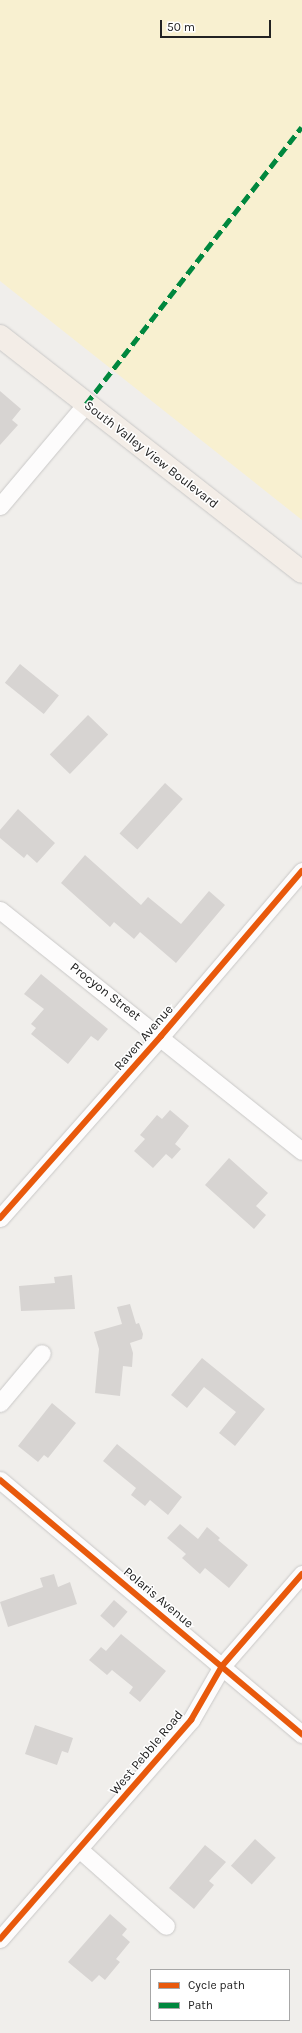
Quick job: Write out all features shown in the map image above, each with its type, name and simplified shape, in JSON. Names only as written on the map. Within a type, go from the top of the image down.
[{"type":"main road","name":"South Valley View Boulevard","points":[[0,336],[302,572]]},
{"type":"street","points":[[0,506],[86,404]]},
{"type":"street","name":"Raven Avenue","points":[[0,1218],[161,1036],[302,870]]},
{"type":"street","name":"Procyon Street","points":[[0,910],[161,1036],[302,1151]]},
{"type":"street","points":[[0,1403],[42,1353]]},
{"type":"street","name":"Polaris Avenue","points":[[0,1480],[302,1734]]},
{"type":"street","name":"West Pebble Road","points":[[0,1939],[190,1720],[222,1666],[302,1574]]},
{"type":"street","points":[[79,1849],[166,1926]]},
{"type":"sand","points":[[0,0],[302,0],[302,520],[0,281]]},
{"type":"building","points":[[0,391],[21,409],[12,420],[18,425],[0,445]]},
{"type":"building","points":[[20,664],[59,695],[44,714],[5,683]]},
{"type":"building","points":[[88,715],[108,734],[70,774],[50,755]]},
{"type":"building","points":[[165,783],[183,799],[137,850],[119,834]]},
{"type":"building","points":[[18,809],[55,843],[37,863],[27,854],[24,858],[0,838],[0,830]]},
{"type":"building","points":[[85,855],[141,905],[148,897],[181,924],[209,891],[225,905],[176,963],[140,932],[134,939],[114,922],[110,927],[61,883]]},
{"type":"building","points":[[41,974],[108,1029],[98,1041],[91,1036],[68,1064],[31,1034],[36,1028],[31,1024],[44,1009],[24,994]]},
{"type":"building","points":[[170,1110],[189,1126],[175,1144],[181,1149],[172,1159],[166,1154],[153,1168],[134,1151],[145,1139],[140,1135],[157,1115],[162,1119]]},
{"type":"building","points":[[229,1158],[268,1193],[256,1206],[266,1215],[254,1229],[205,1185]]},
{"type":"building","points":[[72,1275],[75,1309],[21,1311],[19,1286],[55,1283],[54,1277]]},
{"type":"building","points":[[130,1304],[136,1324],[139,1323],[143,1334],[142,1339],[130,1343],[133,1353],[132,1367],[123,1366],[120,1396],[95,1393],[99,1349],[94,1332],[122,1324],[117,1307]]},
{"type":"building","points":[[202,1358],[265,1409],[235,1446],[219,1433],[236,1412],[204,1387],[187,1408],[171,1395]]},
{"type":"building","points":[[52,1403],[76,1423],[48,1458],[44,1455],[38,1462],[18,1446]]},
{"type":"building","points":[[117,1444],[182,1497],[168,1515],[150,1500],[145,1506],[131,1495],[136,1488],[103,1461]]},
{"type":"building","points":[[180,1524],[198,1539],[207,1527],[220,1538],[218,1540],[248,1565],[229,1588],[205,1568],[200,1574],[182,1558],[186,1554],[167,1538]]},
{"type":"building","points":[[54,1574],[58,1587],[70,1582],[77,1604],[8,1627],[0,1602],[43,1587],[40,1578]]},
{"type":"building","points":[[114,1600],[128,1612],[114,1628],[100,1616]]},
{"type":"building","points":[[121,1634],[166,1671],[140,1702],[129,1693],[133,1687],[112,1670],[107,1675],[89,1660],[101,1647],[106,1651]]},
{"type":"building","points":[[35,1725],[73,1738],[68,1753],[62,1751],[57,1765],[25,1754]]},
{"type":"building","points":[[255,1839],[276,1858],[252,1884],[231,1866]]},
{"type":"building","points":[[205,1845],[226,1862],[209,1881],[214,1885],[194,1909],[169,1888]]},
{"type":"building","points":[[110,1914],[127,1929],[122,1935],[130,1942],[116,1959],[120,1962],[105,1980],[99,1975],[92,1982],[68,1962]]},
{"type":"marked path","points":[[86,404],[302,127]]},
{"type":"cycle path","points":[[0,1218],[161,1036],[302,871]]},
{"type":"cycle path","points":[[0,1480],[302,1734]]},
{"type":"cycle path","points":[[0,1939],[191,1720],[222,1666],[302,1574]]}]
